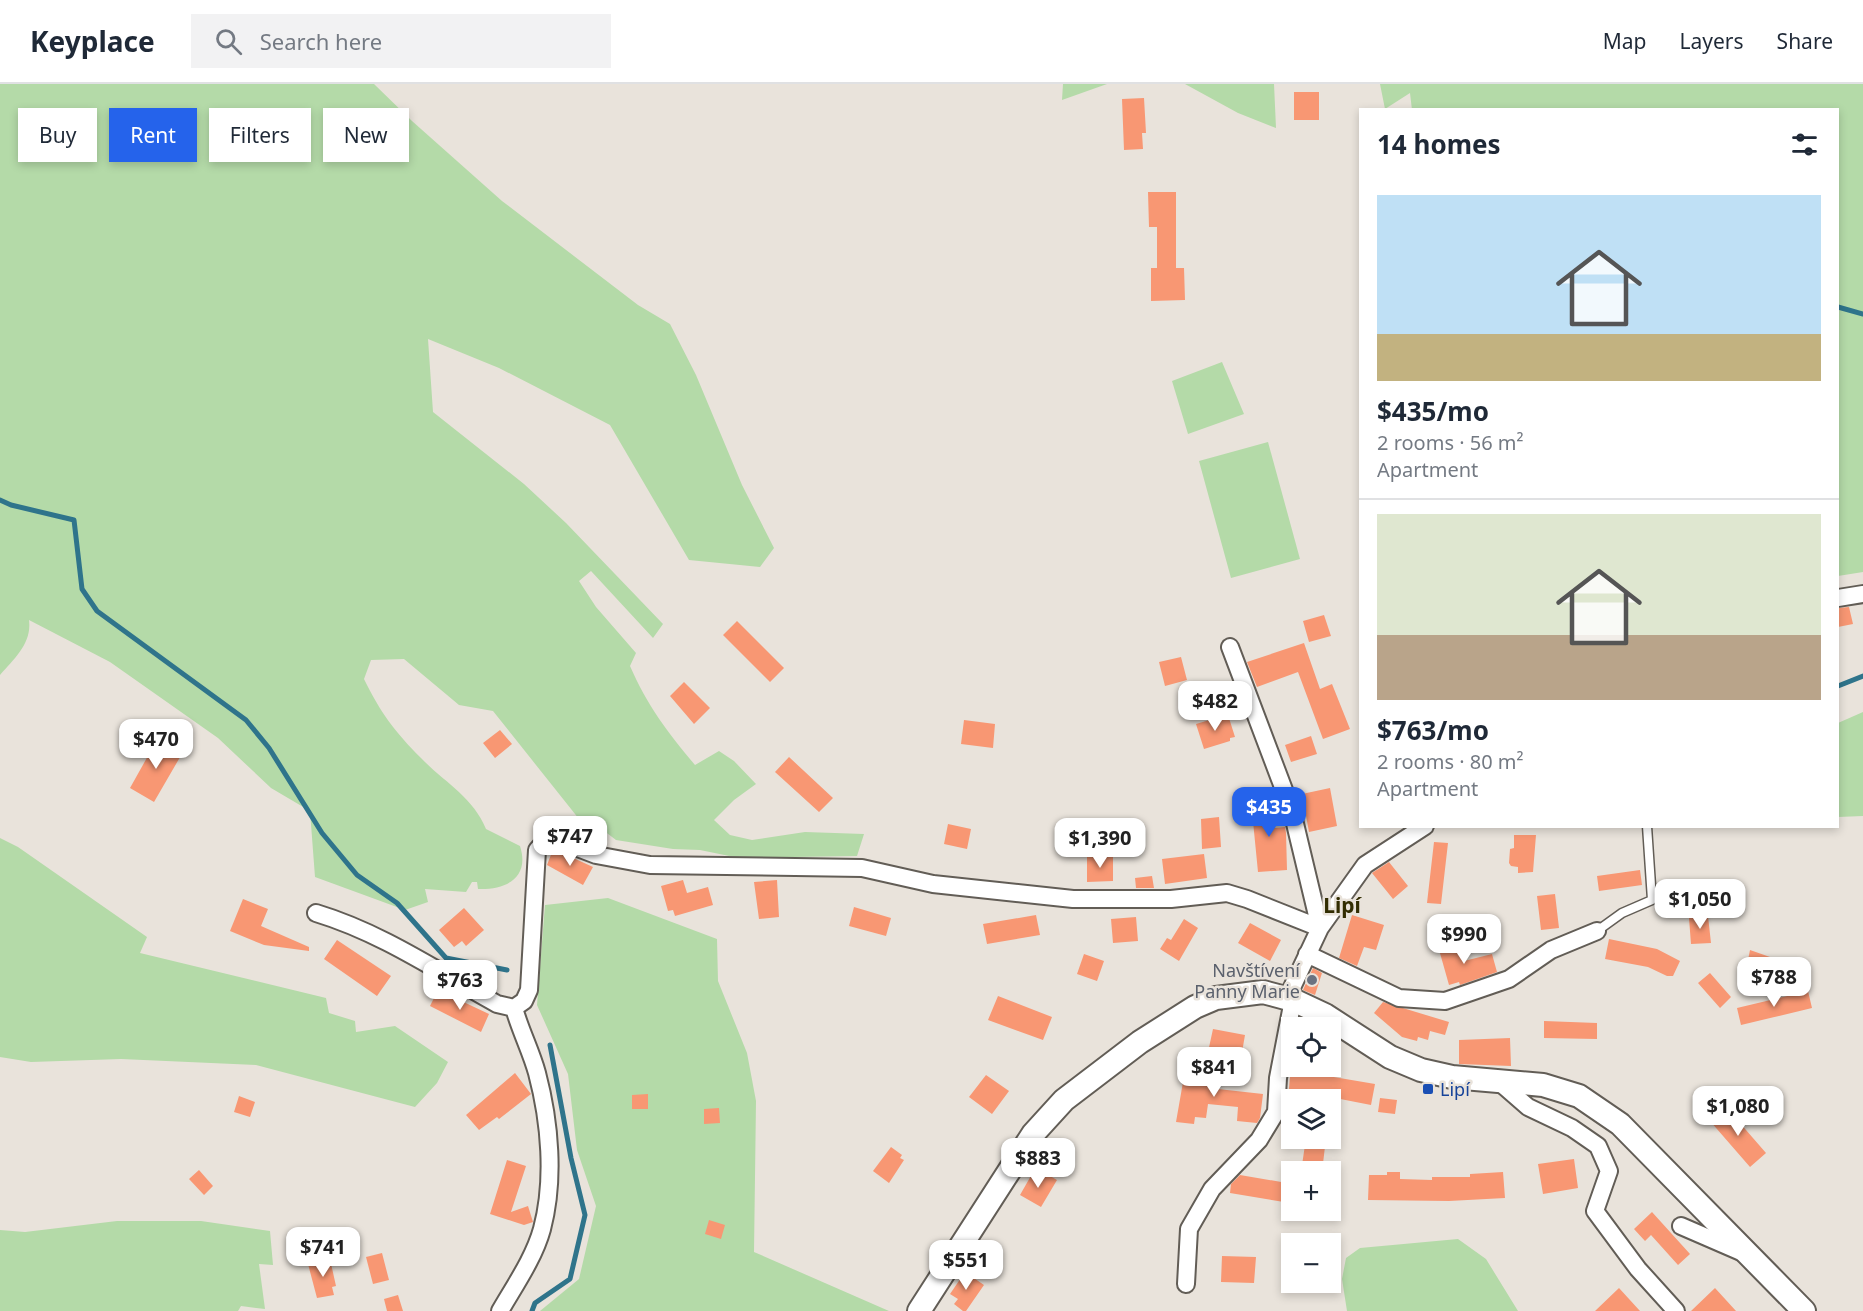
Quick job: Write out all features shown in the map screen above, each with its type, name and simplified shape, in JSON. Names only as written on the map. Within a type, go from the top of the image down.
[{"type":"street","points":[[1839,598],[1863,594]]},
{"type":"street","points":[[1230,647],[1292,811],[1320,928]]},
{"type":"street","points":[[1186,1284],[1189,1229],[1212,1189],[1259,1140],[1276,1112],[1278,1078],[1290,999],[1307,954],[1320,928],[1365,865],[1422,828]]},
{"type":"street","points":[[514,1008],[524,1000],[529,990],[537,850],[544,842],[562,842],[596,855],[650,865],[862,868],[933,884],[1073,899],[1171,899],[1227,893],[1247,898],[1320,928]]},
{"type":"street","points":[[316,913],[351,924],[385,940],[497,1004],[514,1008]]},
{"type":"street","points":[[1307,954],[1399,998],[1445,1001],[1509,979],[1551,950],[1597,931]]},
{"type":"street","points":[[919,1311],[1033,1134],[1064,1100],[1140,1042],[1203,1003],[1247,992],[1263,992],[1290,999],[1325,1015],[1390,1057],[1407,1065],[1452,1077],[1556,1087],[1578,1096],[1625,1129],[1804,1311]]},
{"type":"street","points":[[500,1311],[524,1271],[542,1230],[549,1194],[546,1118],[537,1072],[514,1008]]},
{"type":"street","points":[[1497,1080],[1528,1107],[1572,1128],[1598,1146],[1609,1172],[1595,1211],[1638,1269],[1676,1311]]},
{"type":"street","points":[[1681,1226],[1750,1256]]},
{"type":"lane","points":[[1597,931],[1622,913],[1652,900],[1647,828]]},
{"type":"green space","points":[[0,84],[374,84],[399,108],[323,108],[323,162],[409,162],[409,118],[502,201],[638,305],[670,324],[696,375],[742,485],[774,548],[760,567],[689,560],[610,425],[499,368],[428,339],[433,412],[524,484],[566,523],[663,624],[653,638],[591,571],[579,581],[596,607],[636,653],[630,666],[644,693],[667,730],[695,765],[719,751],[734,761],[756,784],[734,800],[714,820],[730,835],[752,840],[805,832],[864,834],[857,856],[739,858],[700,850],[673,849],[616,840],[599,827],[579,819],[493,711],[459,705],[404,659],[371,660],[364,679],[382,712],[421,758],[474,808],[486,829],[520,846],[522,857],[519,873],[507,884],[489,889],[478,889],[477,882],[472,882],[466,892],[425,889],[428,902],[405,910],[315,877],[310,811],[271,788],[218,738],[110,662],[29,620],[25,643],[0,675]]},
{"type":"green space","points":[[1063,84],[1107,84],[1062,100]]},
{"type":"green space","points":[[1185,84],[1274,84],[1276,128],[1238,113]]},
{"type":"green space","points":[[1380,84],[1863,84],[1863,572],[1839,576],[1839,108],[1412,108],[1410,93],[1385,108]]},
{"type":"green space","points":[[1222,362],[1244,414],[1188,434],[1172,381]]},
{"type":"green space","points":[[1268,442],[1300,559],[1231,578],[1199,461]]},
{"type":"green space","points":[[1863,712],[1863,816],[1839,817],[1839,723]]},
{"type":"green space","points":[[0,838],[18,847],[147,937],[140,953],[326,998],[329,1013],[355,1021],[356,1032],[395,1026],[448,1062],[437,1083],[415,1107],[256,1065],[121,1059],[31,1062],[0,1057]]},
{"type":"green space","points":[[608,898],[717,939],[718,981],[747,1053],[756,1101],[754,1252],[889,1311],[540,1311],[579,1279],[596,1206],[577,1150],[568,1074],[537,1005],[545,905]]},
{"type":"green space","points":[[117,1221],[201,1221],[270,1231],[273,1265],[259,1264],[265,1309],[241,1306],[238,1311],[0,1311],[0,1230],[25,1232]]},
{"type":"green space","points":[[1458,1239],[1486,1259],[1518,1311],[1347,1311],[1342,1279],[1346,1258],[1360,1248]]},
{"type":"building","points":[[1294,92],[1319,92],[1319,120],[1294,120]]},
{"type":"building","points":[[1144,98],[1146,133],[1142,133],[1143,149],[1124,150],[1122,99]]},
{"type":"building","points":[[1148,192],[1176,192],[1176,268],[1184,268],[1185,300],[1151,301],[1151,268],[1157,268],[1157,227],[1149,227]]},
{"type":"building","points":[[1849,607],[1853,624],[1839,627],[1839,608]]},
{"type":"building","points":[[1324,615],[1331,636],[1309,642],[1303,621]]},
{"type":"building","points":[[737,621],[784,668],[770,682],[723,635]]},
{"type":"building","points":[[1304,643],[1320,689],[1332,684],[1350,729],[1323,739],[1298,672],[1257,687],[1247,662]]},
{"type":"building","points":[[1181,657],[1187,680],[1165,686],[1159,662]]},
{"type":"building","points":[[684,682],[710,708],[694,724],[670,696]]},
{"type":"building","points":[[1223,716],[1224,720],[1229,718],[1235,737],[1230,738],[1230,741],[1204,749],[1196,724]]},
{"type":"building","points":[[964,720],[995,724],[993,748],[961,744]]},
{"type":"building","points":[[500,730],[512,744],[495,758],[483,743]]},
{"type":"building","points":[[1311,736],[1317,754],[1291,762],[1285,745]]},
{"type":"building","points":[[158,738],[183,752],[154,802],[130,788]]},
{"type":"building","points":[[789,757],[833,798],[819,812],[775,772]]},
{"type":"building","points":[[1330,788],[1337,826],[1309,832],[1302,794]]},
{"type":"building","points":[[1274,800],[1275,828],[1285,827],[1287,870],[1258,872],[1251,801]]},
{"type":"building","points":[[1219,817],[1221,847],[1202,849],[1201,819]]},
{"type":"building","points":[[948,824],[971,829],[967,849],[944,844]]},
{"type":"building","points":[[1514,835],[1536,835],[1533,872],[1518,873],[1518,867],[1511,866],[1509,863],[1510,849],[1514,848]]},
{"type":"building","points":[[1434,842],[1448,843],[1441,904],[1427,903]]},
{"type":"building","points":[[552,852],[560,852],[593,867],[583,885],[547,865]]},
{"type":"building","points":[[1204,854],[1207,878],[1165,884],[1162,859]]},
{"type":"building","points":[[1087,857],[1113,857],[1113,881],[1087,882]]},
{"type":"building","points":[[1389,862],[1408,886],[1393,899],[1372,873]]},
{"type":"building","points":[[1640,870],[1642,885],[1599,891],[1597,876]]},
{"type":"building","points":[[1152,876],[1154,888],[1136,888],[1135,878]]},
{"type":"building","points":[[683,880],[687,893],[708,887],[713,905],[675,916],[673,910],[668,911],[661,886]]},
{"type":"building","points":[[777,880],[779,917],[759,919],[754,882]]},
{"type":"building","points":[[1555,894],[1559,928],[1541,930],[1537,896]]},
{"type":"building","points":[[243,899],[268,909],[261,926],[309,947],[309,951],[264,945],[230,931]]},
{"type":"building","points":[[854,907],[891,918],[886,936],[849,926]]},
{"type":"building","points":[[464,908],[484,930],[466,946],[462,941],[454,947],[439,930]]},
{"type":"building","points":[[1036,915],[1040,935],[987,944],[983,924]]},
{"type":"building","points":[[1352,915],[1384,925],[1376,950],[1364,947],[1357,966],[1339,958]]},
{"type":"building","points":[[1708,916],[1711,943],[1691,944],[1689,918]]},
{"type":"building","points":[[1136,917],[1138,941],[1113,943],[1111,919]]},
{"type":"building","points":[[1184,919],[1198,928],[1179,961],[1160,949],[1167,938],[1171,940]]},
{"type":"building","points":[[1250,923],[1281,940],[1270,961],[1238,943]]},
{"type":"building","points":[[1609,939],[1657,949],[1680,961],[1673,976],[1667,976],[1648,967],[1605,959]]},
{"type":"building","points":[[337,940],[391,976],[377,996],[324,959]]},
{"type":"building","points":[[1457,940],[1464,961],[1492,954],[1497,972],[1460,985],[1459,982],[1449,985],[1438,946]]},
{"type":"building","points":[[1750,950],[1793,965],[1791,974],[1747,965]]},
{"type":"building","points":[[1084,954],[1104,961],[1097,981],[1077,974]]},
{"type":"building","name":"Navštívení Panny Marie","points":[[1313,968],[1322,973],[1315,995],[1303,990]]},
{"type":"building","points":[[1710,973],[1731,997],[1720,1008],[1698,983]]},
{"type":"building","points":[[438,990],[489,1014],[481,1032],[430,1006]]},
{"type":"building","points":[[1808,991],[1812,1008],[1741,1025],[1737,1008]]},
{"type":"building","points":[[998,996],[1052,1017],[1043,1040],[988,1020]]},
{"type":"building","points":[[1383,1002],[1449,1022],[1445,1035],[1430,1031],[1428,1040],[1418,1037],[1417,1041],[1402,1037],[1374,1013]]},
{"type":"building","points":[[1544,1021],[1597,1023],[1597,1039],[1544,1038]]},
{"type":"building","points":[[1213,1029],[1245,1035],[1241,1058],[1208,1052]]},
{"type":"building","points":[[1510,1038],[1511,1066],[1459,1064],[1459,1040]]},
{"type":"building","points":[[1186,1065],[1212,1069],[1209,1088],[1263,1094],[1260,1118],[1257,1123],[1237,1121],[1238,1107],[1208,1104],[1206,1118],[1195,1117],[1194,1124],[1176,1122]]},
{"type":"building","points":[[515,1073],[531,1094],[499,1119],[497,1117],[479,1130],[466,1115]]},
{"type":"building","points":[[986,1075],[1009,1091],[992,1114],[969,1097]]},
{"type":"building","points":[[1290,1077],[1334,1077],[1375,1084],[1371,1105],[1341,1099],[1341,1089],[1289,1089]]},
{"type":"building","points":[[648,1094],[648,1109],[632,1109],[632,1095]]},
{"type":"building","points":[[239,1096],[255,1102],[250,1117],[234,1112]]},
{"type":"building","points":[[1380,1098],[1397,1100],[1395,1114],[1378,1112]]},
{"type":"building","points":[[1726,1107],[1766,1153],[1750,1167],[1710,1121]]},
{"type":"building","points":[[719,1108],[720,1123],[704,1124],[704,1109]]},
{"type":"building","points":[[891,1147],[902,1155],[900,1158],[904,1160],[889,1183],[873,1171]]},
{"type":"building","points":[[1304,1149],[1325,1149],[1323,1161],[1303,1161]]},
{"type":"building","points":[[1574,1159],[1578,1188],[1543,1194],[1538,1164]]},
{"type":"building","points":[[507,1160],[526,1166],[511,1212],[528,1206],[533,1222],[524,1225],[490,1214]]},
{"type":"building","points":[[199,1170],[213,1186],[204,1195],[189,1179]]},
{"type":"building","points":[[1387,1172],[1400,1172],[1400,1179],[1432,1180],[1432,1177],[1470,1177],[1470,1174],[1503,1172],[1505,1198],[1449,1201],[1368,1200],[1369,1175],[1387,1175]]},
{"type":"building","points":[[1045,1173],[1057,1180],[1041,1207],[1020,1195],[1032,1174],[1042,1179]]},
{"type":"building","points":[[1240,1175],[1281,1182],[1281,1202],[1230,1193],[1231,1184]]},
{"type":"building","points":[[1652,1212],[1690,1254],[1678,1265],[1651,1235],[1645,1241],[1634,1229]]},
{"type":"building","points":[[709,1220],[725,1225],[721,1239],[705,1234]]},
{"type":"building","points":[[382,1253],[389,1280],[373,1284],[366,1257]]},
{"type":"building","points":[[1222,1256],[1256,1257],[1254,1283],[1221,1282]]},
{"type":"building","points":[[319,1257],[324,1260],[330,1259],[336,1286],[332,1287],[334,1295],[317,1298],[308,1264],[316,1262]]},
{"type":"building","points":[[965,1272],[984,1285],[966,1311],[963,1311],[954,1304],[958,1299],[950,1294]]},
{"type":"building","points":[[1619,1288],[1640,1311],[1595,1311]]},
{"type":"building","points":[[1715,1288],[1736,1311],[1691,1311]]},
{"type":"building","points":[[398,1295],[403,1311],[387,1311],[384,1299]]},
{"type":"waterway","points":[[1839,307],[1863,314]]},
{"type":"waterway","points":[[0,500],[11,505],[74,520],[82,589],[97,611],[246,720],[269,748],[322,833],[357,875],[397,903],[446,958],[507,970]]},
{"type":"waterway","points":[[1839,686],[1863,676]]},
{"type":"waterway","points":[[532,1311],[535,1303],[570,1279],[585,1215],[571,1158],[550,1045]]},
{"type":"place","name":"Navštívení Panny Marie","points":[[1312,980]]},
{"type":"place","name":"Lipí","points":[[1428,1089]]},
{"type":"district","name":"Lipí","points":[[1342,905]]}]
